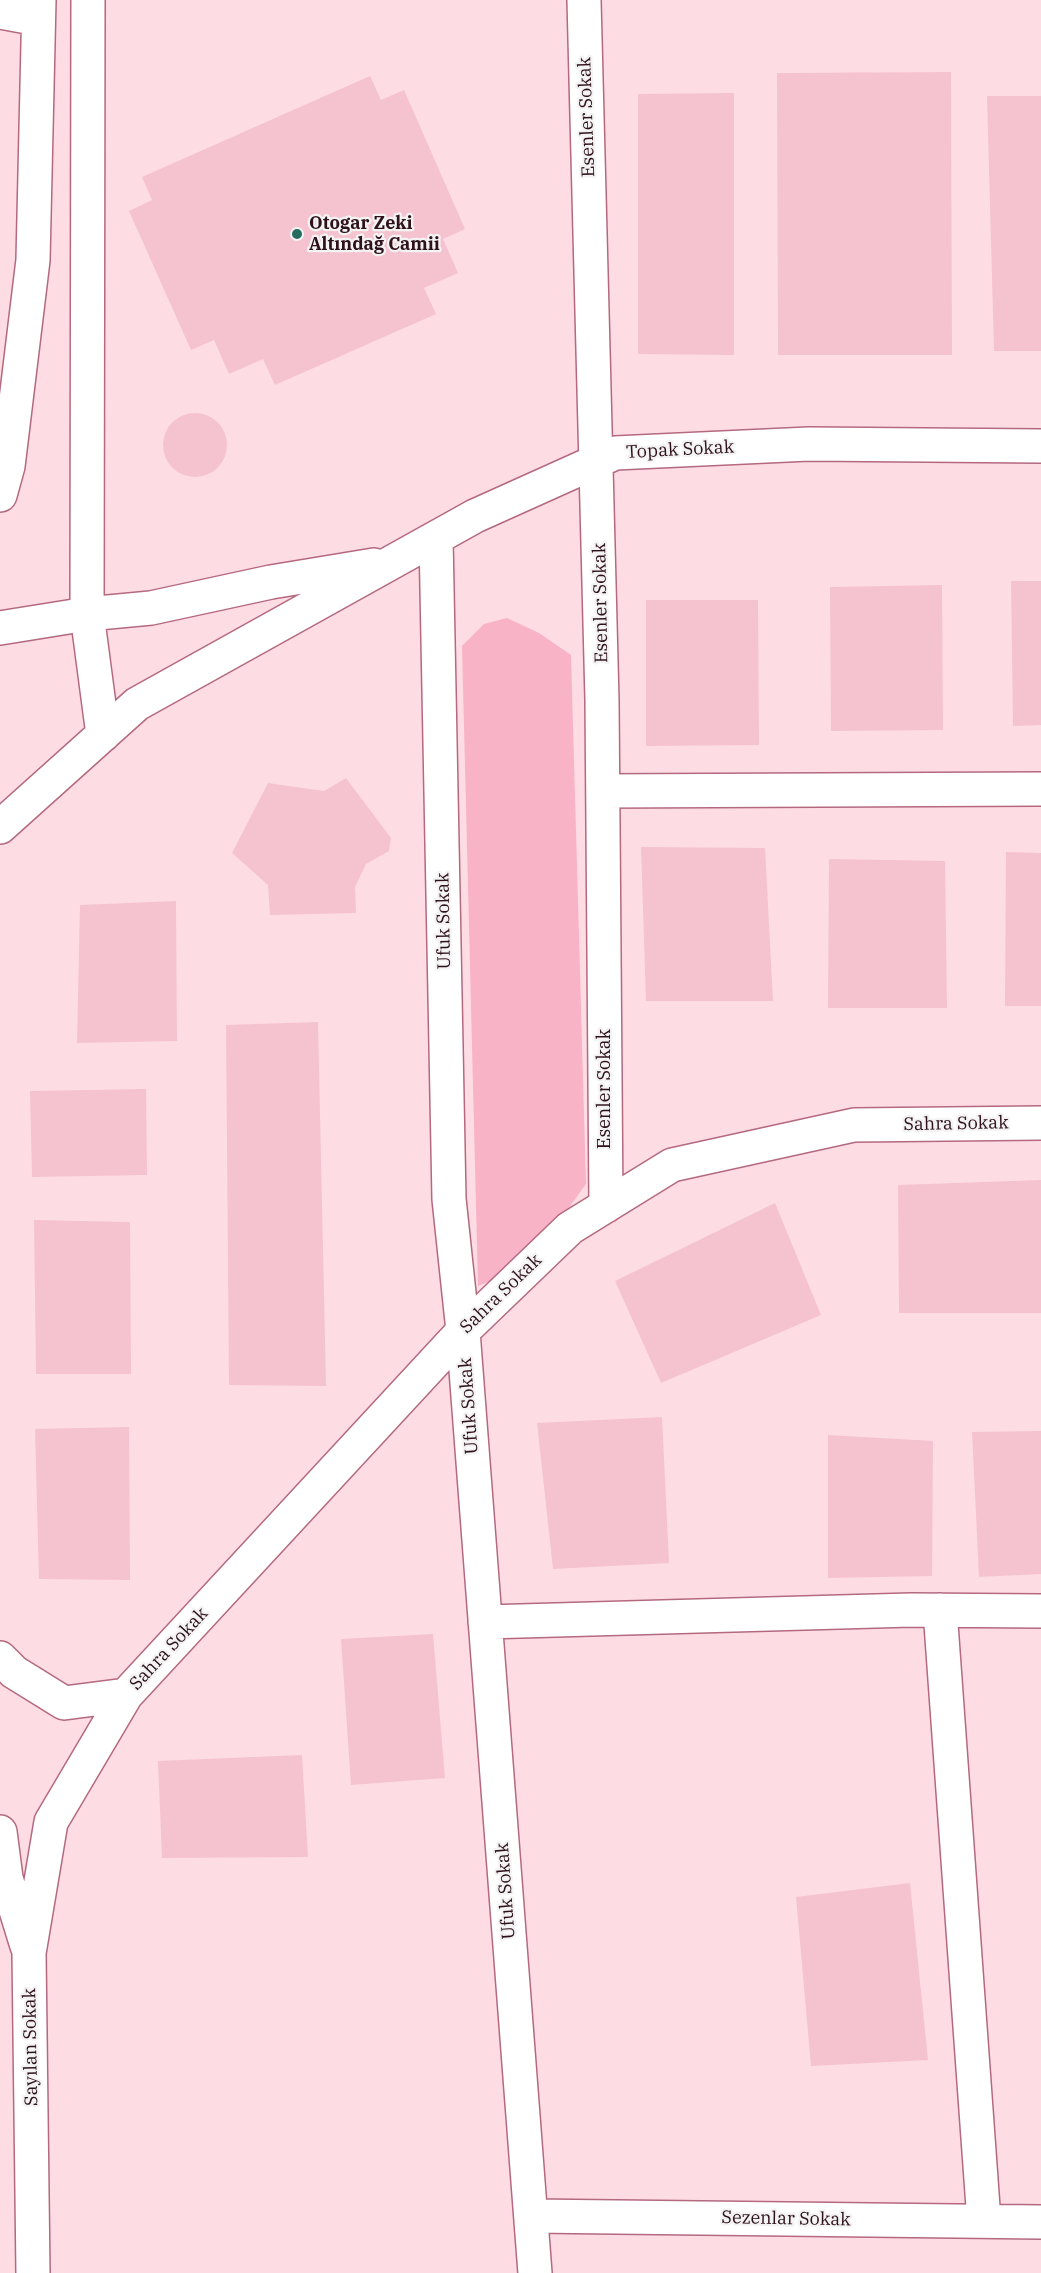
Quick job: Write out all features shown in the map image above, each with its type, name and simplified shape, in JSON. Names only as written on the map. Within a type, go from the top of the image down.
[{"type":"street","points":[[88,0],[87,614],[103,735]]},
{"type":"street","name":"Esenler Sokak","points":[[584,0],[598,461],[606,1206]]},
{"type":"street","points":[[0,12],[39,9],[33,260],[8,466],[0,495]]},
{"type":"street","name":"Topak Sokak","points":[[1,824],[137,704],[475,516],[615,453],[809,444],[1041,446]]},
{"type":"street","name":"Ufuk Sokak","points":[[436,538],[449,1199],[463,1331],[535,2273]]},
{"type":"street","points":[[0,628],[87,614],[151,608],[271,582],[396,561]]},
{"type":"street","points":[[603,791],[1041,789]]},
{"type":"street","name":"Sahra Sokak","points":[[51,1822],[126,1695],[463,1331],[570,1228],[672,1165],[854,1125],[1041,1123]]},
{"type":"street","points":[[940,1610],[984,2221]]},
{"type":"street","points":[[485,1622],[940,1610],[1041,1611]]},
{"type":"street","points":[[0,1658],[14,1672],[64,1703],[126,1695]]},
{"type":"street","name":"Sayılan Sokak","points":[[33,2273],[30,1953],[51,1822]]},
{"type":"street","points":[[0,1832],[3,1878],[30,1953]]},
{"type":"street","name":"Sezenlar Sokak","points":[[531,2216],[1041,2222]]},
{"type":"shaded area","points":[[507,618],[539,633],[571,655],[586,1184],[544,1242],[496,1279],[478,1286],[462,646],[484,624]]},
{"type":"building","points":[[951,72],[952,355],[778,355],[777,73]]},
{"type":"building","name":"Otogar Zeki Altındağ Camii","points":[[370,76],[381,100],[404,90],[465,229],[443,239],[458,273],[424,288],[436,314],[275,385],[263,359],[229,374],[214,340],[191,350],[129,211],[152,200],[142,177]]},
{"type":"building","points":[[734,93],[734,355],[638,354],[638,94]]},
{"type":"building","points":[[987,96],[1041,96],[1041,351],[994,351]]},
{"type":"building","points":[[195,413],[213,418],[218,422],[222,427],[227,445],[222,463],[218,468],[213,472],[195,477],[177,472],[172,468],[168,463],[163,445],[168,427],[172,422],[177,418]]},
{"type":"building","points":[[1011,581],[1041,581],[1041,725],[1013,726]]},
{"type":"building","points":[[942,585],[943,730],[831,731],[830,587]]},
{"type":"building","points":[[646,600],[758,600],[759,745],[646,746]]},
{"type":"building","points":[[346,778],[391,838],[389,851],[366,864],[355,887],[356,913],[270,915],[268,885],[232,853],[268,783],[324,791]]},
{"type":"building","points":[[641,847],[765,848],[773,1001],[646,1001]]},
{"type":"building","points":[[1006,852],[1041,853],[1041,1006],[1005,1006]]},
{"type":"building","points":[[829,859],[945,861],[947,1008],[828,1008]]},
{"type":"building","points":[[176,901],[177,1041],[77,1043],[80,905]]},
{"type":"building","points":[[318,1022],[326,1386],[229,1385],[226,1025]]},
{"type":"building","points":[[146,1089],[147,1175],[32,1177],[30,1091]]},
{"type":"building","points":[[1041,1180],[1041,1313],[899,1313],[898,1185]]},
{"type":"building","points":[[775,1203],[821,1315],[661,1383],[615,1281]]},
{"type":"building","points":[[34,1220],[130,1222],[131,1374],[36,1374]]},
{"type":"building","points":[[662,1417],[669,1563],[553,1569],[537,1423]]},
{"type":"building","points":[[129,1427],[130,1580],[39,1579],[35,1429]]},
{"type":"building","points":[[1041,1431],[1041,1574],[979,1577],[972,1432]]},
{"type":"building","points":[[828,1435],[933,1441],[932,1576],[828,1578]]},
{"type":"building","points":[[433,1634],[445,1778],[351,1785],[341,1639]]},
{"type":"building","points":[[302,1755],[308,1857],[162,1858],[158,1761]]},
{"type":"building","points":[[910,1883],[928,2060],[811,2066],[796,1897]]},
{"type":"place","name":"Otogar Zeki Altındağ Camii","points":[[297,234]]}]
